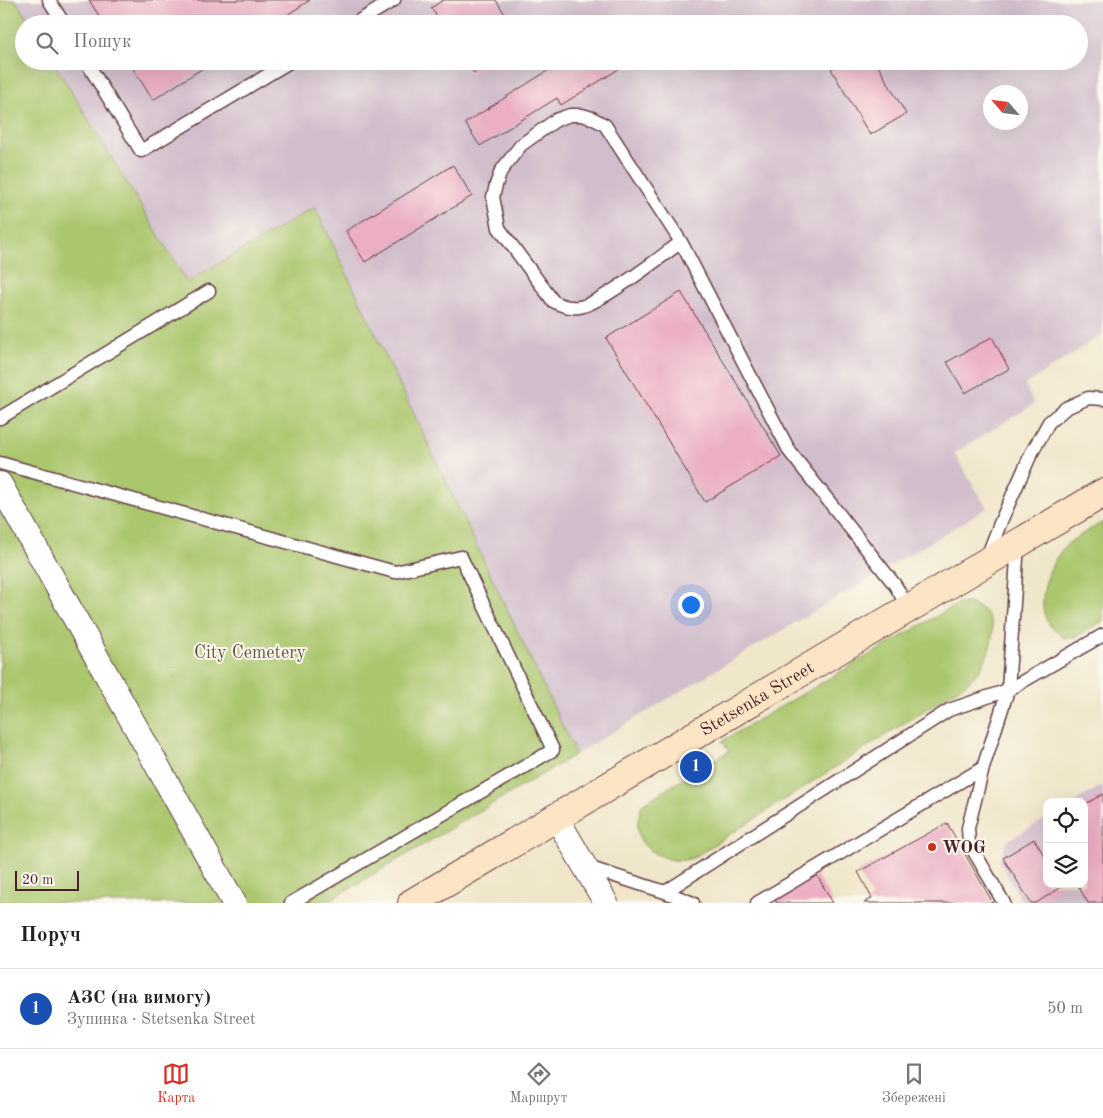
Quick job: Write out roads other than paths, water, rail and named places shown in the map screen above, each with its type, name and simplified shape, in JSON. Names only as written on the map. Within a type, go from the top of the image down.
[{"type":"main road","name":"Stetsenka Street","points":[[429,899],[556,817],[1103,493]]},
{"type":"street","points":[[0,484],[234,903]]},
{"type":"street","points":[[556,817],[606,903]]},
{"type":"lane","points":[[49,0],[58,15]]},
{"type":"lane","points":[[369,15],[394,0]]},
{"type":"lane","points":[[92,70],[141,151],[276,70]]},
{"type":"lane","points":[[681,242],[604,296],[580,307],[561,306],[553,301],[499,228],[493,197],[496,184],[501,171],[516,150],[556,120],[570,115],[582,115],[592,118],[605,126],[681,242],[790,452],[896,586],[909,609]]},
{"type":"lane","points":[[0,418],[209,291]]},
{"type":"lane","points":[[984,564],[1031,454],[1049,422],[1066,408],[1088,398],[1103,400]]},
{"type":"lane","points":[[0,463],[395,572],[461,557],[553,750],[292,903]]},
{"type":"lane","points":[[1004,903],[969,843],[968,828],[983,768],[1008,690],[1018,544]]},
{"type":"lane","points":[[665,892],[949,710],[1008,690],[1103,635]]},
{"type":"lane","points":[[757,903],[983,768]]},
{"type":"lane","points":[[584,866],[693,903]]},
{"type":"place","name":"АЗС (на вимогу)","points":[[696,767]]},
{"type":"place","name":"WOG","points":[[932,847]]},
{"type":"park label","name":"City Cemetery","points":[[250,652]]}]
